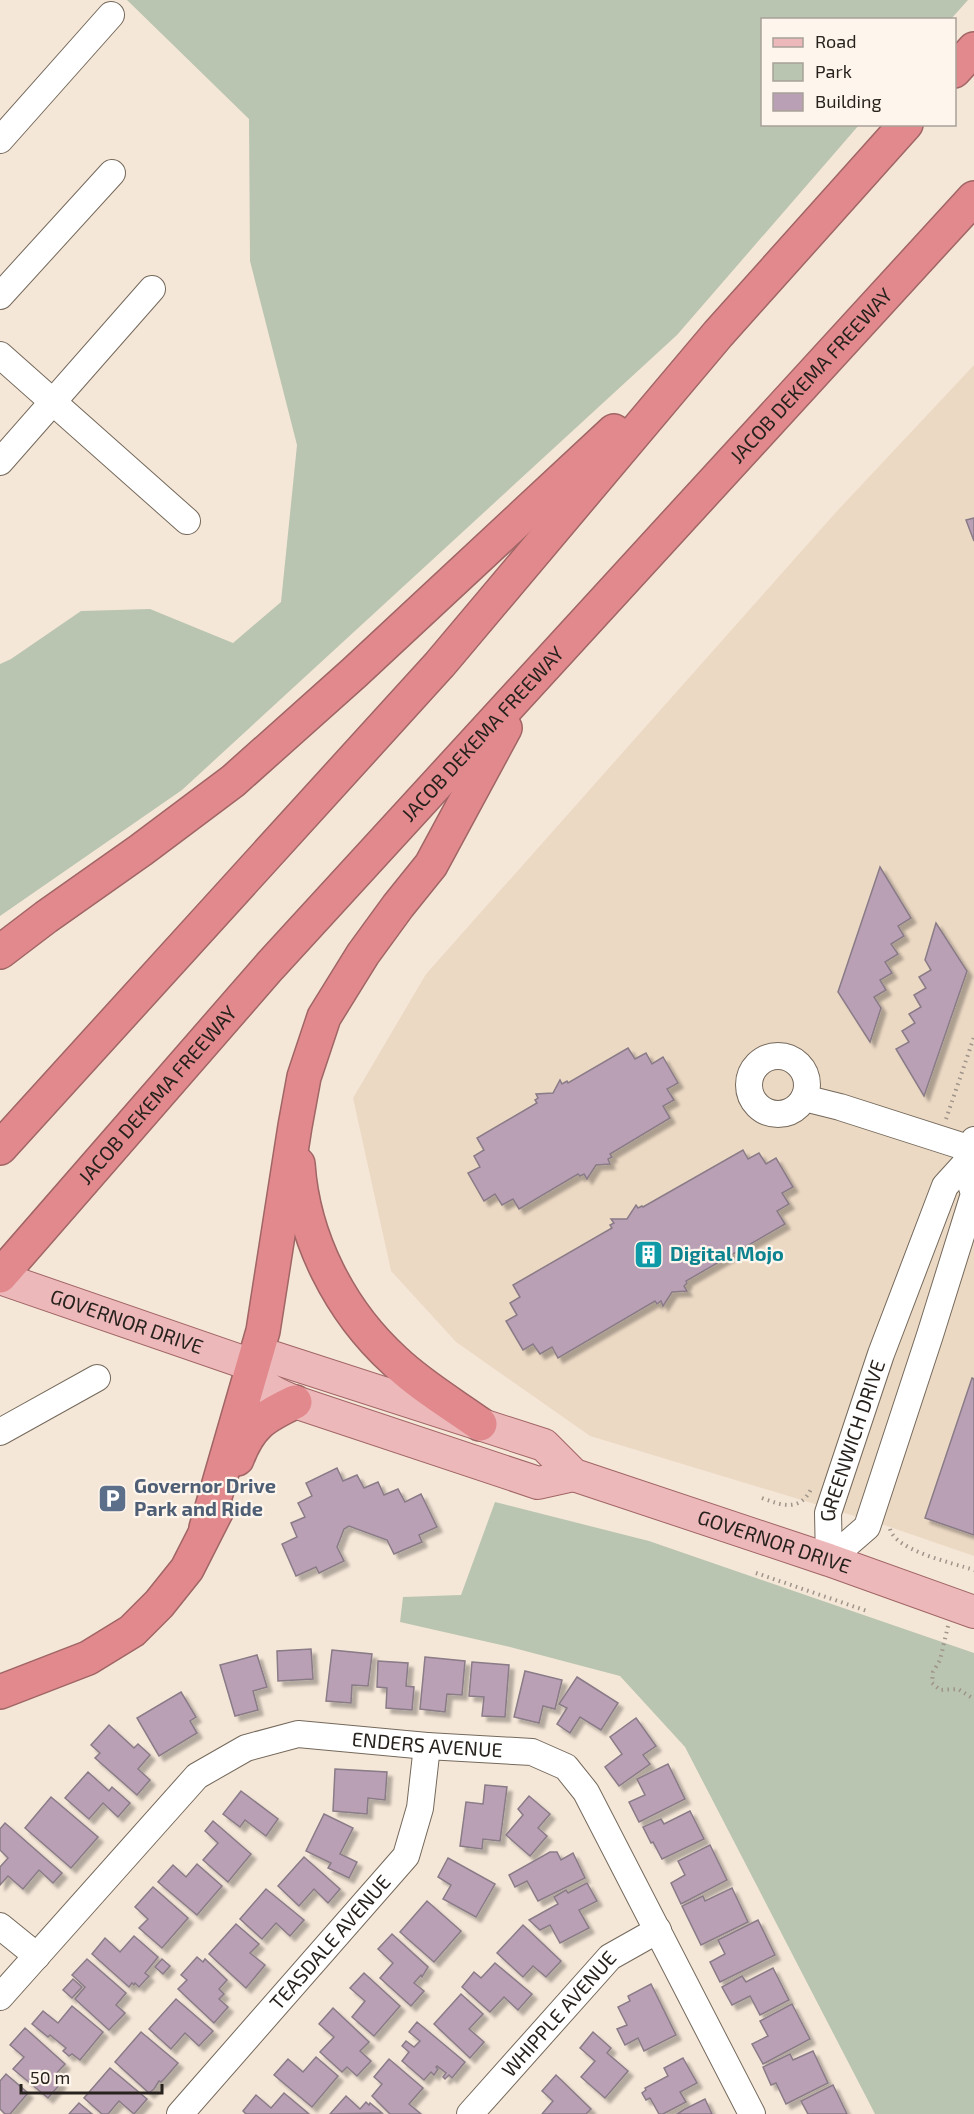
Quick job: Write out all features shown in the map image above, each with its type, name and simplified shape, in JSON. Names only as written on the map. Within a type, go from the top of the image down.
[{"type":"highway","points":[[956,69],[974,49]]},
{"type":"highway","points":[[0,1148],[440,664],[718,334],[904,126]]},
{"type":"highway","name":"JACOB DEKEMA FREEWAY","points":[[0,1277],[270,966],[974,198]]},
{"type":"highway","points":[[0,952],[233,781],[354,673],[718,334]]},
{"type":"highway","points":[[206,1528],[263,1331],[304,1077],[324,1017],[363,954],[431,865],[527,687]]},
{"type":"highway","points":[[295,1126],[299,1185],[311,1231],[332,1281],[363,1328],[395,1362],[480,1424]]},
{"type":"highway","points":[[0,1692],[88,1658],[132,1631],[159,1604],[187,1569],[206,1528],[222,1502],[241,1449],[252,1429],[268,1415],[295,1402]]},
{"type":"main road","name":"GOVERNOR DRIVE","points":[[0,1277],[252,1365],[275,1358],[544,1445],[574,1474],[964,1608]]},
{"type":"main road","points":[[252,1365],[258,1379],[268,1390],[295,1402],[538,1483],[574,1474]]},
{"type":"street","points":[[0,140],[111,15]]},
{"type":"street","points":[[0,296],[112,173]]},
{"type":"street","points":[[0,462],[152,289]]},
{"type":"street","points":[[0,355],[187,521]]},
{"type":"street","points":[[804,1098],[840,1107],[970,1151]]},
{"type":"street","name":"GREENWICH DRIVE","points":[[828,1560],[867,1527],[974,1194],[970,1151]]},
{"type":"street","name":"GREENWICH DRIVE","points":[[828,1560],[828,1513],[881,1354],[945,1186],[970,1151]]},
{"type":"street","points":[[0,1432],[97,1378]]},
{"type":"street","name":"ENDERS AVENUE","points":[[0,1997],[197,1776],[246,1748],[298,1734],[427,1746],[532,1752],[566,1767],[585,1792],[752,2114]]},
{"type":"street","name":"TEASDALE AVENUE","points":[[180,2114],[405,1856],[420,1808],[427,1746]]},
{"type":"street","points":[[0,1926],[37,1956]]},
{"type":"street","name":"WHIPPLE AVENUE","points":[[470,2114],[610,1957],[658,1930]]},
{"type":"path","points":[[891,1520],[892,1535],[903,1546],[974,1570]]},
{"type":"path","points":[[756,1573],[867,1611]]},
{"type":"path","points":[[964,1608],[933,1672],[933,1683],[940,1690],[958,1689],[974,1699]]},
{"type":"shaded area","points":[[974,365],[974,1556],[884,1525],[590,1436],[456,1342],[391,1271],[353,1098],[426,974],[837,511]]},
{"type":"green space","points":[[127,0],[968,0],[952,18],[761,18],[761,126],[858,126],[677,335],[182,790],[0,916],[0,664],[11,659],[81,611],[150,609],[233,643],[281,602],[297,445],[250,261],[249,119]]},
{"type":"green space","points":[[495,1502],[649,1541],[974,1653],[974,2114],[875,2114],[685,1747],[620,1676],[510,1647],[400,1622],[403,1597],[461,1595]]},
{"type":"building","points":[[974,518],[974,541],[966,520]]},
{"type":"building","points":[[880,867],[911,918],[898,926],[904,936],[891,944],[898,954],[885,962],[892,973],[880,980],[886,990],[874,997],[881,1008],[870,1042],[838,992]]},
{"type":"building","points":[[936,923],[967,971],[924,1096],[896,1049],[909,1042],[902,1031],[915,1023],[909,1014],[921,1007],[914,995],[926,988],[919,977],[931,970],[925,960]]},
{"type":"building","points":[[628,1048],[635,1059],[646,1053],[652,1064],[663,1057],[678,1083],[667,1089],[674,1100],[663,1106],[670,1118],[610,1154],[612,1157],[608,1159],[610,1164],[596,1165],[587,1179],[584,1174],[580,1176],[578,1174],[519,1209],[513,1199],[502,1205],[495,1194],[484,1201],[468,1173],[480,1167],[474,1156],[484,1150],[477,1138],[537,1103],[536,1094],[553,1093],[560,1080],[562,1084],[567,1081],[568,1083]]},
{"type":"building","name":"Digital Mojo","points":[[743,1150],[748,1159],[759,1153],[766,1164],[776,1158],[793,1187],[782,1193],[789,1204],[777,1211],[785,1224],[686,1281],[684,1286],[687,1291],[672,1292],[663,1306],[661,1301],[657,1304],[655,1301],[558,1358],[552,1347],[540,1354],[533,1344],[523,1350],[506,1321],[517,1315],[510,1303],[520,1297],[513,1285],[612,1228],[610,1225],[614,1223],[611,1219],[627,1219],[636,1205],[638,1208],[643,1207]]},
{"type":"building","points":[[972,1378],[974,1379],[974,1535],[925,1518]]},
{"type":"building","points":[[337,1468],[343,1481],[357,1475],[364,1488],[378,1482],[384,1495],[398,1489],[405,1502],[421,1494],[437,1527],[419,1535],[422,1542],[394,1554],[387,1540],[349,1526],[344,1529],[337,1547],[344,1561],[319,1573],[316,1567],[296,1576],[282,1544],[297,1537],[291,1523],[305,1517],[298,1503],[312,1496],[306,1483]]},
{"type":"building","points":[[311,1649],[313,1679],[278,1681],[277,1651]]},
{"type":"building","points":[[332,1650],[372,1654],[368,1686],[352,1685],[351,1703],[326,1701]]},
{"type":"building","points":[[257,1655],[267,1687],[253,1691],[258,1710],[235,1716],[220,1665]]},
{"type":"building","points":[[425,1657],[465,1661],[462,1695],[447,1694],[445,1712],[420,1709]]},
{"type":"building","points":[[378,1661],[408,1663],[406,1686],[414,1687],[412,1710],[386,1708],[387,1688],[377,1687]]},
{"type":"building","points":[[472,1662],[509,1665],[505,1717],[482,1716],[484,1697],[469,1696]]},
{"type":"building","points":[[525,1671],[562,1680],[555,1709],[543,1706],[539,1723],[514,1717]]},
{"type":"building","points":[[577,1677],[618,1703],[601,1730],[580,1717],[570,1733],[557,1724],[567,1708],[559,1704]]},
{"type":"building","points":[[181,1692],[196,1717],[190,1721],[197,1733],[159,1756],[137,1718]]},
{"type":"building","points":[[636,1718],[656,1746],[643,1755],[650,1764],[619,1786],[605,1767],[622,1754],[610,1737]]},
{"type":"building","points":[[109,1725],[134,1748],[138,1744],[150,1755],[138,1769],[150,1780],[137,1795],[95,1758],[100,1753],[91,1745]]},
{"type":"building","points":[[668,1764],[685,1799],[639,1822],[629,1802],[645,1795],[637,1779]]},
{"type":"building","points":[[335,1769],[387,1772],[385,1800],[368,1798],[367,1814],[333,1811]]},
{"type":"building","points":[[88,1772],[109,1791],[112,1787],[130,1803],[118,1817],[103,1803],[89,1819],[65,1798]]},
{"type":"building","points":[[485,1785],[507,1787],[500,1841],[483,1839],[482,1849],[460,1846],[466,1802],[483,1804]]},
{"type":"building","points":[[241,1791],[278,1819],[266,1836],[245,1820],[240,1827],[223,1814]]},
{"type":"building","points":[[529,1796],[550,1814],[538,1828],[547,1836],[530,1856],[506,1835],[523,1815],[518,1809]]},
{"type":"building","points":[[51,1797],[98,1837],[71,1868],[25,1828]]},
{"type":"building","points":[[690,1811],[704,1839],[662,1859],[643,1827],[661,1819],[664,1824]]},
{"type":"building","points":[[324,1814],[353,1828],[340,1854],[357,1862],[349,1878],[328,1868],[331,1863],[306,1851]]},
{"type":"building","points":[[213,1821],[251,1854],[228,1882],[203,1860],[218,1843],[205,1831]]},
{"type":"building","points":[[5,1823],[62,1873],[53,1883],[39,1870],[23,1889],[8,1876],[0,1885],[0,1867],[8,1858],[0,1850],[0,1829]]},
{"type":"building","points":[[710,1845],[727,1880],[681,1904],[671,1883],[685,1875],[678,1861]]},
{"type":"building","points":[[550,1852],[557,1852],[561,1860],[573,1853],[585,1878],[538,1901],[527,1881],[515,1887],[509,1875]]},
{"type":"building","points":[[304,1857],[340,1889],[328,1903],[314,1889],[299,1906],[278,1886]]},
{"type":"building","points":[[448,1858],[495,1884],[476,1917],[443,1899],[451,1885],[438,1877]]},
{"type":"building","points":[[197,1864],[222,1886],[197,1915],[158,1882],[173,1865],[186,1877]]},
{"type":"building","points":[[587,1883],[597,1901],[579,1910],[589,1928],[560,1943],[550,1925],[540,1930],[529,1920],[558,1904],[554,1897]]},
{"type":"building","points":[[153,1887],[188,1918],[162,1948],[139,1928],[148,1919],[135,1907]]},
{"type":"building","points":[[732,1888],[748,1922],[701,1945],[682,1906],[703,1896],[705,1901]]},
{"type":"building","points":[[266,1889],[304,1920],[290,1936],[276,1923],[262,1939],[240,1919]]},
{"type":"building","points":[[427,1901],[461,1931],[434,1962],[400,1932]]},
{"type":"building","points":[[758,1920],[775,1955],[720,1982],[710,1962],[725,1954],[718,1940]]},
{"type":"building","points":[[236,1924],[259,1944],[250,1953],[265,1965],[246,1988],[209,1954]]},
{"type":"building","points":[[523,1925],[561,1961],[546,1977],[533,1966],[523,1977],[497,1953]]},
{"type":"building","points":[[392,1934],[428,1967],[422,1977],[421,1975],[414,1983],[424,1991],[411,2006],[380,1978],[393,1963],[378,1949]]},
{"type":"building","points":[[134,1936],[158,1957],[145,1973],[149,1976],[139,1987],[132,1983],[129,1987],[92,1954],[105,1938],[120,1952]]},
{"type":"building","points":[[197,1957],[203,1962],[205,1959],[227,1980],[219,1989],[224,1994],[219,1999],[228,2007],[214,2023],[178,1989],[187,1980],[181,1975]]},
{"type":"building","points":[[87,1959],[126,1993],[116,2005],[125,2013],[109,2030],[75,1999],[85,1987],[72,1975]]},
{"type":"building","points":[[162,1959],[170,1966],[163,1974],[155,1967]]},
{"type":"building","points":[[495,1963],[532,1994],[518,2010],[504,1997],[490,2012],[462,1987],[474,1972],[481,1978]]},
{"type":"building","points":[[773,1968],[789,2000],[760,2015],[750,1996],[732,2005],[722,1987],[742,1976],[746,1982]]},
{"type":"building","points":[[364,1973],[400,2006],[374,2036],[352,2017],[365,2001],[350,1988]]},
{"type":"building","points":[[73,1979],[82,1987],[72,1998],[63,1990]]},
{"type":"building","points":[[651,1984],[676,2035],[644,2051],[638,2038],[625,2045],[617,2029],[627,2025],[618,2007],[630,2001],[628,1996]]},
{"type":"building","points":[[461,1994],[483,2014],[469,2029],[484,2042],[470,2058],[434,2024]]},
{"type":"building","points":[[176,1999],[213,2031],[199,2046],[185,2033],[171,2049],[149,2029]]},
{"type":"building","points":[[792,2004],[810,2039],[763,2064],[752,2044],[768,2036],[760,2021]]},
{"type":"building","points":[[72,2006],[103,2032],[80,2060],[72,2054],[69,2056],[63,2051],[66,2048],[32,2024],[43,2011],[58,2023]]},
{"type":"building","points":[[333,2008],[369,2042],[360,2051],[371,2061],[357,2076],[347,2067],[342,2072],[320,2052],[334,2037],[319,2024]]},
{"type":"building","points":[[417,2022],[465,2062],[452,2078],[449,2075],[445,2079],[443,2077],[446,2073],[437,2066],[438,2069],[434,2075],[431,2072],[424,2080],[402,2061],[409,2052],[402,2046],[406,2041],[414,2047],[420,2041],[409,2032]]},
{"type":"building","points":[[25,2028],[65,2064],[54,2076],[61,2083],[48,2098],[13,2069],[24,2057],[10,2045]]},
{"type":"building","points":[[141,2032],[178,2063],[149,2093],[115,2062]]},
{"type":"building","points":[[593,2032],[611,2048],[607,2053],[628,2071],[605,2098],[581,2077],[595,2061],[580,2048]]},
{"type":"building","points":[[813,2051],[828,2083],[786,2104],[776,2083],[771,2085],[763,2067],[790,2054],[793,2060]]},
{"type":"building","points":[[316,2057],[338,2076],[312,2107],[274,2075],[288,2059],[303,2072]]},
{"type":"building","points":[[683,2058],[697,2083],[680,2092],[686,2102],[659,2114],[650,2098],[646,2100],[642,2093],[646,2090],[645,2088],[668,2076],[664,2068]]},
{"type":"building","points":[[389,2059],[423,2088],[409,2104],[421,2114],[390,2114],[372,2096],[382,2084],[374,2077]]},
{"type":"building","points":[[110,2068],[147,2099],[134,2114],[119,2101],[108,2114],[102,2114],[84,2098]]},
{"type":"building","points":[[6,2074],[28,2093],[10,2114],[5,2114],[0,2109],[0,2081]]},
{"type":"building","points":[[556,2075],[591,2109],[586,2114],[542,2114],[553,2101],[542,2091]]},
{"type":"building","points":[[833,2085],[847,2114],[808,2114],[801,2101]]},
{"type":"building","points":[[284,2093],[309,2114],[246,2114],[243,2111],[256,2095],[271,2108]]},
{"type":"building","points":[[346,2096],[360,2109],[366,2102],[382,2113],[330,2114]]},
{"type":"building","points":[[705,2099],[712,2114],[677,2114],[685,2109]]},
{"type":"building","points":[[79,2103],[92,2114],[69,2114]]},
{"type":"place","name":"Digital Mojo","points":[[649,1254]]},
{"type":"place","name":"Governor Drive Park and Ride","points":[[113,1498]]}]
